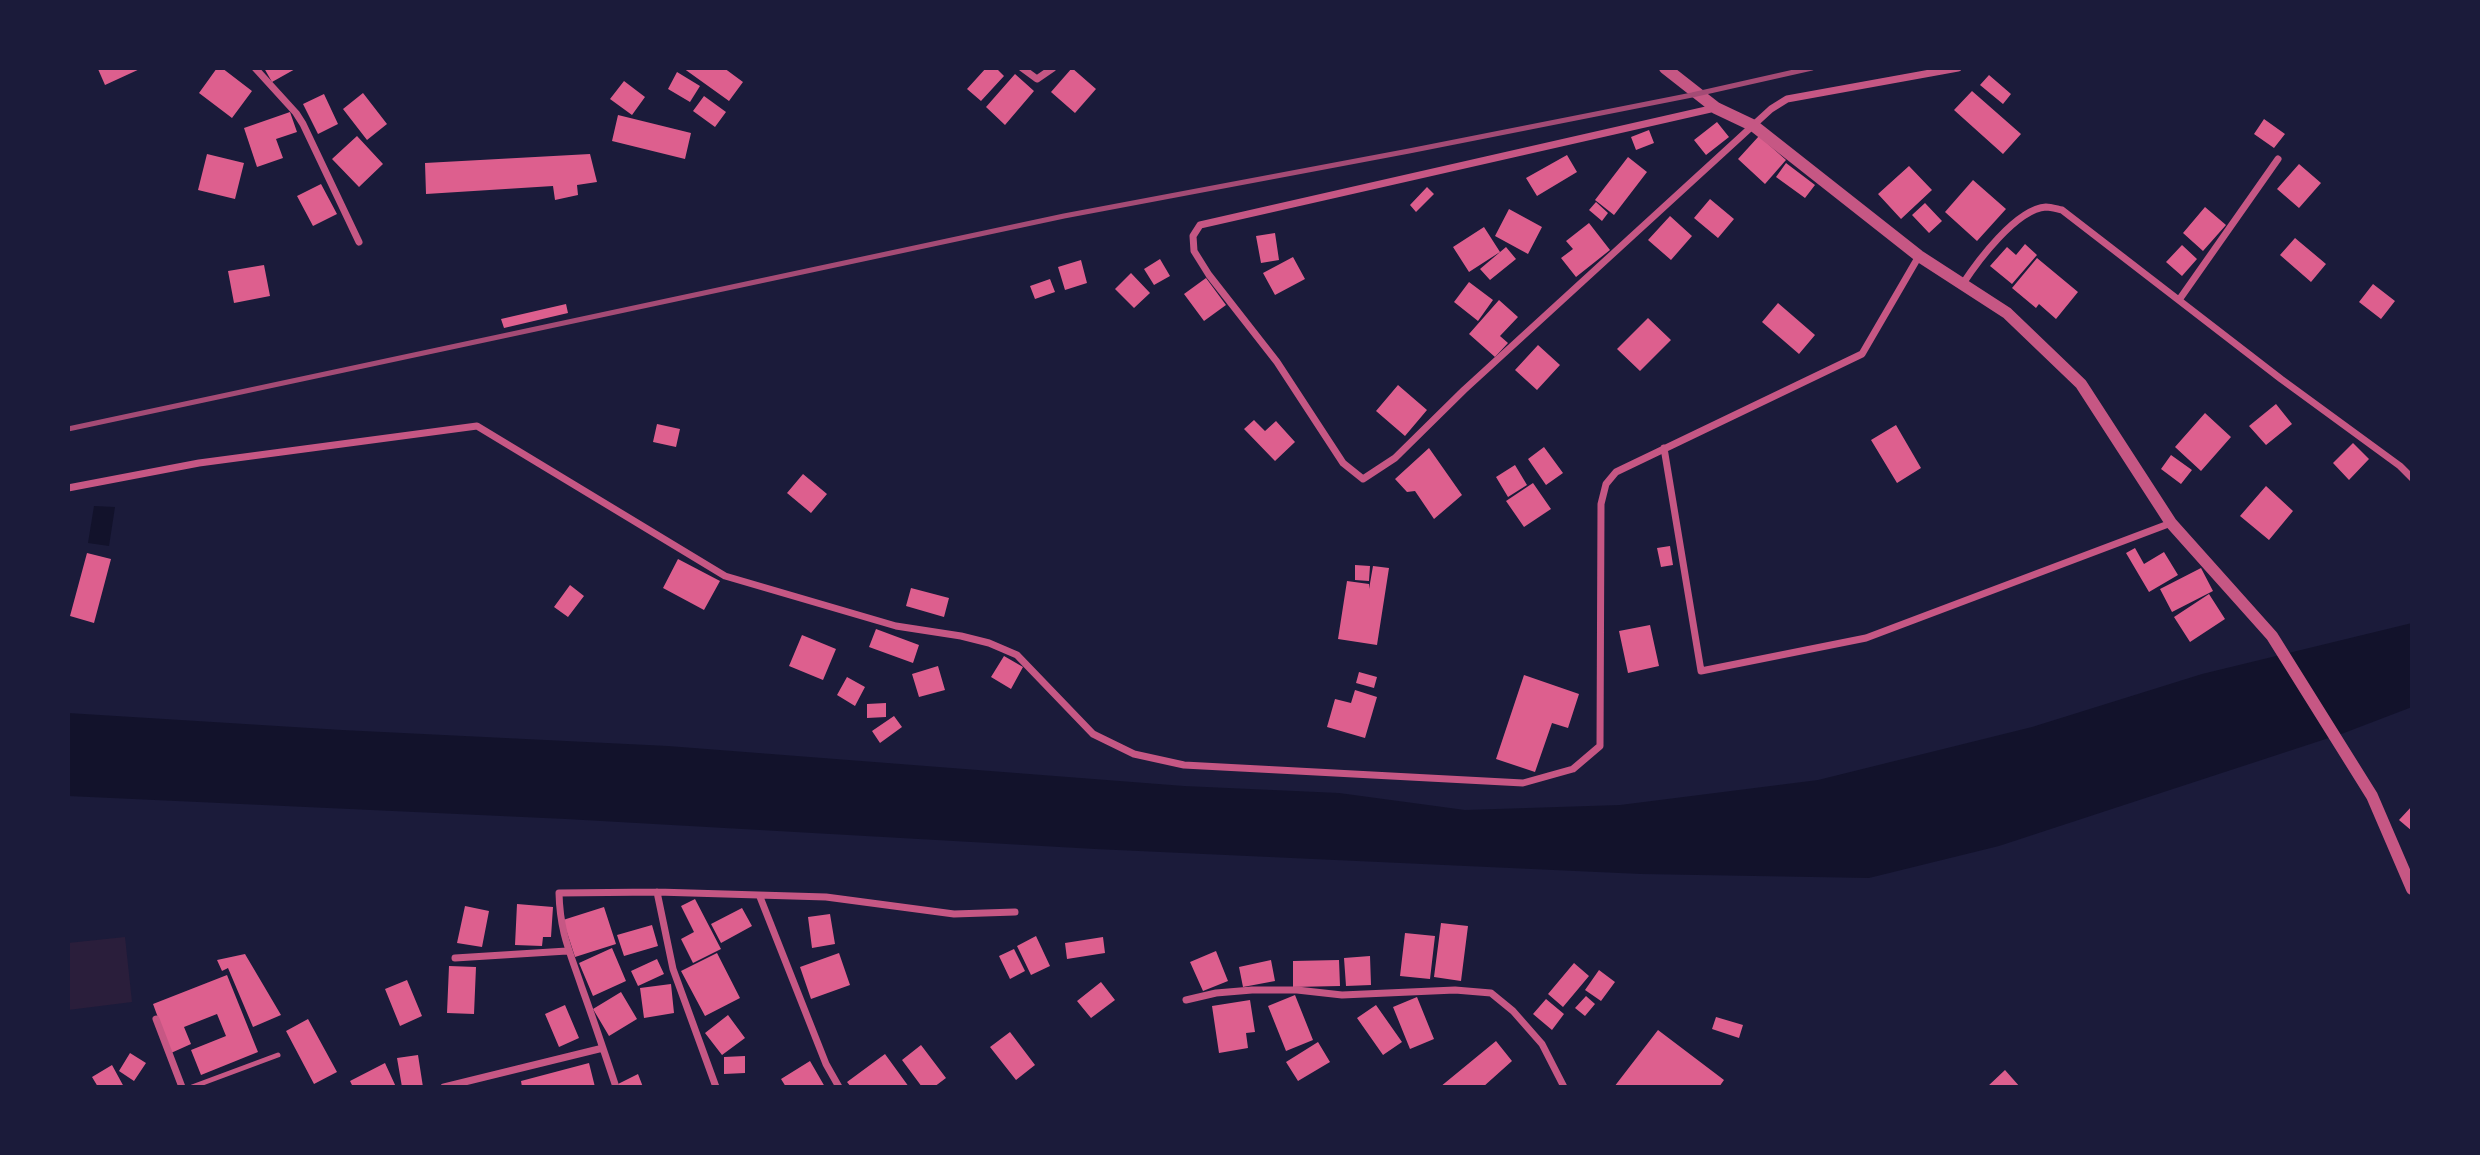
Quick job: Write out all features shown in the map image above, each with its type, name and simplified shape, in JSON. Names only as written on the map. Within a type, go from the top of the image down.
[{"type":"street","points":[[255,68],[303,124],[359,242]]},
{"type":"street","points":[[1022,68],[1037,79],[1053,68]]},
{"type":"street","points":[[1665,68],[1716,108],[1754,125],[1919,256],[2007,313],[2081,384],[2171,523],[2272,636],[2372,796],[2412,889]]},
{"type":"street","points":[[1716,108],[1200,225],[1193,236],[1194,251],[1209,275],[1277,362],[1343,463],[1363,479],[1395,458],[1464,390],[1771,109],[1787,99],[1958,68]]},
{"type":"street","points":[[2179,300],[2278,159]]},
{"type":"street","points":[[1962,285],[1984,252],[2023,216],[2046,207],[2062,210],[2301,394],[2400,466],[2412,478]]},
{"type":"street","points":[[68,488],[199,463],[477,426],[725,576],[895,626],[989,643],[1017,655],[1093,734],[1134,754],[1184,765],[1523,783],[1573,769],[1600,746],[1601,504],[1606,484],[1616,472],[1862,354],[1919,256]]},
{"type":"street","points":[[1664,448],[1701,671],[1866,638],[2171,523]]},
{"type":"street","points":[[657,892],[673,969],[716,1087]]},
{"type":"street","points":[[616,1087],[567,951],[559,916],[559,893],[657,892],[826,897],[954,914],[1015,912]]},
{"type":"street","points":[[760,897],[826,1064],[839,1087]]},
{"type":"street","points":[[455,958],[567,951]]},
{"type":"street","points":[[1186,1000],[1216,993],[1297,990],[1342,995],[1455,990],[1491,993],[1513,1011],[1542,1044],[1564,1087]]},
{"type":"street","points":[[156,1019],[182,1087]]},
{"type":"street","points":[[444,1087],[603,1048]]},
{"type":"lane","points":[[192,1087],[278,1055]]},
{"type":"shaded area","points":[[94,506],[115,507],[109,546],[88,543]]},
{"type":"shaded area","points":[[2412,623],[2412,707],[2344,733],[1999,846],[1869,878],[1641,874],[68,796],[68,713],[668,746],[1184,786],[1339,793],[1465,810],[1620,805],[1818,780],[2032,727],[2202,674]]},
{"type":"shaded area","points":[[125,937],[132,1002],[68,1010],[68,943]]},
{"type":"building","points":[[99,68],[142,68],[105,85]]},
{"type":"building","points":[[217,68],[222,68],[252,91],[232,118],[199,93]]},
{"type":"building","points":[[264,68],[297,68],[272,82]]},
{"type":"building","points":[[683,68],[724,68],[743,82],[729,101]]},
{"type":"building","points":[[986,68],[996,68],[1004,76],[981,101],[967,89]]},
{"type":"building","points":[[1072,68],[1096,89],[1075,113],[1051,92]]},
{"type":"building","points":[[677,72],[700,86],[690,102],[668,89]]},
{"type":"building","points":[[1015,74],[1034,91],[1005,125],[986,107]]},
{"type":"building","points":[[1989,75],[2011,94],[2003,104],[1980,85]]},
{"type":"building","points":[[624,81],[645,97],[632,115],[610,99]]},
{"type":"building","points":[[1972,91],[2021,134],[2003,154],[1954,110]]},
{"type":"building","points":[[363,93],[387,124],[367,140],[343,109]]},
{"type":"building","points":[[324,94],[338,124],[318,134],[303,104]]},
{"type":"building","points":[[704,96],[726,112],[715,127],[693,111]]},
{"type":"building","points":[[290,112],[297,132],[276,139],[283,158],[257,167],[244,128]]},
{"type":"building","points":[[618,115],[691,133],[685,159],[612,141]]},
{"type":"building","points":[[2264,119],[2285,134],[2274,148],[2254,134]]},
{"type":"building","points":[[1717,122],[1729,137],[1706,155],[1694,140]]},
{"type":"building","points":[[1649,130],[1654,143],[1636,150],[1631,137]]},
{"type":"building","points":[[357,136],[383,164],[359,187],[332,159]]},
{"type":"building","points":[[1759,136],[1786,160],[1765,184],[1738,159]]},
{"type":"building","points":[[207,154],[244,163],[235,199],[198,190]]},
{"type":"building","points":[[590,154],[597,182],[577,185],[578,195],[555,200],[553,186],[426,194],[425,163]]},
{"type":"building","points":[[1567,155],[1577,172],[1537,196],[1526,178]]},
{"type":"building","points":[[1628,157],[1647,172],[1614,215],[1595,200]]},
{"type":"building","points":[[1786,163],[1815,185],[1805,198],[1776,177]]},
{"type":"building","points":[[2299,164],[2321,183],[2299,208],[2277,189]]},
{"type":"building","points":[[1909,166],[1932,190],[1901,219],[1878,194]]},
{"type":"building","points":[[1973,180],[2006,209],[1977,241],[1945,212]]},
{"type":"building","points":[[321,184],[337,214],[313,226],[297,196]]},
{"type":"building","points":[[1427,187],[1434,194],[1416,212],[1410,205]]},
{"type":"building","points":[[1710,199],[1734,219],[1718,238],[1694,218]]},
{"type":"building","points":[[1596,202],[1608,213],[1602,221],[1589,210]]},
{"type":"building","points":[[1925,203],[1942,221],[1929,233],[1912,215]]},
{"type":"building","points":[[2205,207],[2226,225],[2203,251],[2183,233]]},
{"type":"building","points":[[1509,209],[1542,227],[1528,254],[1495,236]]},
{"type":"building","points":[[1670,216],[1692,236],[1671,260],[1648,240]]},
{"type":"building","points":[[1589,223],[1610,250],[1576,277],[1561,258],[1573,249],[1566,241]]},
{"type":"building","points":[[1484,227],[1500,252],[1469,272],[1453,247]]},
{"type":"building","points":[[1275,233],[1279,260],[1261,263],[1256,236]]},
{"type":"building","points":[[2295,238],[2326,264],[2311,282],[2280,255]]},
{"type":"building","points":[[2025,244],[2037,255],[2012,284],[1990,266],[2007,247],[2016,255]]},
{"type":"building","points":[[2182,245],[2197,259],[2182,276],[2166,262]]},
{"type":"building","points":[[1506,247],[1516,259],[1490,280],[1480,269]]},
{"type":"building","points":[[1293,257],[1305,279],[1275,295],[1263,273]]},
{"type":"building","points":[[2037,258],[2078,292],[2056,319],[2039,304],[2036,308],[2012,288]]},
{"type":"building","points":[[1160,259],[1170,276],[1154,285],[1144,269]]},
{"type":"building","points":[[1081,260],[1087,283],[1065,290],[1058,267]]},
{"type":"building","points":[[264,265],[270,296],[234,303],[228,271]]},
{"type":"building","points":[[1131,273],[1150,293],[1134,308],[1115,289]]},
{"type":"building","points":[[1206,278],[1226,305],[1204,321],[1184,294]]},
{"type":"building","points":[[1050,279],[1055,292],[1035,299],[1030,286]]},
{"type":"building","points":[[1469,282],[1493,300],[1478,321],[1454,302]]},
{"type":"building","points":[[2373,284],[2395,301],[2381,319],[2359,302]]},
{"type":"building","points":[[1499,300],[1518,317],[1500,336],[1508,343],[1495,357],[1469,334]]},
{"type":"building","points":[[1778,303],[1815,335],[1799,354],[1762,322]]},
{"type":"building","points":[[566,304],[568,313],[504,328],[501,319]]},
{"type":"building","points":[[1648,318],[1671,340],[1640,371],[1617,349]]},
{"type":"building","points":[[1538,345],[1560,365],[1537,390],[1515,370]]},
{"type":"building","points":[[1398,385],[1427,410],[1405,436],[1376,411]]},
{"type":"building","points":[[2276,404],[2292,424],[2266,445],[2249,426]]},
{"type":"building","points":[[2205,413],[2231,437],[2201,471],[2175,447]]},
{"type":"building","points":[[1254,420],[1265,431],[1276,421],[1295,442],[1275,461],[1244,429]]},
{"type":"building","points":[[657,424],[680,429],[676,447],[653,442]]},
{"type":"building","points":[[1896,425],[1921,468],[1897,483],[1871,440]]},
{"type":"building","points":[[2353,443],[2369,459],[2349,480],[2333,463]]},
{"type":"building","points":[[1544,447],[1563,473],[1546,485],[1528,459]]},
{"type":"building","points":[[1429,448],[1462,495],[1434,519],[1415,491],[1407,492],[1395,479]]},
{"type":"building","points":[[2171,455],[2192,470],[2181,484],[2161,469]]},
{"type":"building","points":[[1515,465],[1527,485],[1508,497],[1496,477]]},
{"type":"building","points":[[803,474],[827,494],[811,513],[787,493]]},
{"type":"building","points":[[1533,483],[1551,509],[1524,527],[1506,501]]},
{"type":"building","points":[[2266,486],[2293,511],[2269,540],[2240,516]]},
{"type":"building","points":[[1670,546],[1673,565],[1661,567],[1657,548]]},
{"type":"building","points":[[2135,548],[2144,564],[2164,552],[2178,575],[2149,592],[2126,553]]},
{"type":"building","points":[[87,553],[111,559],[94,623],[70,616]]},
{"type":"building","points":[[678,559],[720,581],[704,610],[663,588]]},
{"type":"building","points":[[1355,565],[1370,566],[1369,581],[1355,580]]},
{"type":"building","points":[[1373,566],[1389,568],[1377,645],[1338,639],[1347,581],[1369,584],[1369,589]]},
{"type":"building","points":[[2201,568],[2213,591],[2172,612],[2160,589]]},
{"type":"building","points":[[570,585],[584,596],[568,617],[554,607]]},
{"type":"building","points":[[911,588],[949,598],[944,617],[906,606]]},
{"type":"building","points":[[2209,594],[2225,619],[2190,642],[2174,617]]},
{"type":"building","points":[[1650,625],[1659,666],[1628,673],[1619,631]]},
{"type":"building","points":[[876,629],[919,645],[913,663],[869,647]]},
{"type":"building","points":[[802,635],[836,649],[823,680],[789,666]]},
{"type":"building","points":[[1004,656],[1023,667],[1011,689],[991,677]]},
{"type":"building","points":[[938,666],[945,690],[919,697],[912,674]]},
{"type":"building","points":[[1359,672],[1377,677],[1374,688],[1356,683]]},
{"type":"building","points":[[1524,675],[1579,694],[1568,728],[1552,723],[1535,772],[1496,759]]},
{"type":"building","points":[[847,677],[865,687],[855,706],[837,695]]},
{"type":"building","points":[[1355,690],[1377,697],[1365,738],[1327,727],[1335,699],[1351,703]]},
{"type":"building","points":[[886,703],[886,717],[867,718],[867,704]]},
{"type":"building","points":[[894,716],[902,727],[880,743],[872,731]]},
{"type":"building","points":[[2412,806],[2412,831],[2399,820]]},
{"type":"building","points":[[695,899],[721,949],[693,963],[681,939],[694,932],[681,906]]},
{"type":"building","points":[[517,904],[553,907],[551,937],[543,937],[542,946],[515,945]]},
{"type":"building","points":[[465,906],[489,911],[482,947],[457,943]]},
{"type":"building","points":[[604,907],[616,944],[575,957],[563,920]]},
{"type":"building","points":[[742,908],[752,926],[721,943],[711,924]]},
{"type":"building","points":[[830,914],[835,944],[812,948],[808,917]]},
{"type":"building","points":[[1441,923],[1468,926],[1461,981],[1434,977]]},
{"type":"building","points":[[652,925],[658,946],[624,956],[617,935]]},
{"type":"building","points":[[1405,933],[1435,936],[1430,979],[1400,976]]},
{"type":"building","points":[[1036,936],[1050,966],[1031,975],[1017,946]]},
{"type":"building","points":[[1103,937],[1105,953],[1067,959],[1065,943]]},
{"type":"building","points":[[612,948],[626,981],[593,996],[579,963]]},
{"type":"building","points":[[1014,949],[1025,971],[1010,979],[999,956]]},
{"type":"building","points":[[1216,951],[1228,981],[1203,991],[1190,962]]},
{"type":"building","points":[[717,953],[740,998],[705,1016],[681,971]]},
{"type":"building","points":[[839,953],[850,985],[811,999],[800,967]]},
{"type":"building","points":[[245,954],[281,1015],[253,1027],[228,968],[222,971],[217,960]]},
{"type":"building","points":[[1370,956],[1371,985],[1346,986],[1344,958]]},
{"type":"building","points":[[657,959],[664,974],[638,986],[631,971]]},
{"type":"building","points":[[1271,960],[1275,981],[1243,987],[1239,967]]},
{"type":"building","points":[[1339,960],[1340,986],[1293,987],[1293,961]]},
{"type":"building","points":[[1574,963],[1589,976],[1563,1007],[1548,994]]},
{"type":"building","points":[[449,966],[476,967],[474,1014],[447,1013]]},
{"type":"building","points":[[1599,970],[1615,982],[1601,1001],[1585,990]]},
{"type":"building","points":[[227,975],[258,1052],[201,1075],[191,1050],[226,1036],[217,1014],[184,1027],[191,1044],[171,1053],[153,1004]]},
{"type":"building","points":[[407,980],[422,1016],[400,1026],[385,989]]},
{"type":"building","points":[[1101,982],[1115,1000],[1091,1018],[1077,1001]]},
{"type":"building","points":[[671,984],[674,1013],[644,1018],[640,988]]},
{"type":"building","points":[[621,992],[637,1019],[609,1036],[593,1009]]},
{"type":"building","points":[[1295,995],[1313,1040],[1286,1051],[1268,1006]]},
{"type":"building","points":[[1586,996],[1595,1004],[1585,1016],[1575,1008]]},
{"type":"building","points":[[1417,997],[1434,1039],[1410,1049],[1393,1007]]},
{"type":"building","points":[[1546,999],[1564,1014],[1552,1030],[1533,1014]]},
{"type":"building","points":[[1250,1000],[1255,1032],[1246,1033],[1248,1048],[1219,1053],[1212,1006]]},
{"type":"building","points":[[565,1005],[579,1038],[559,1047],[545,1014]]},
{"type":"building","points":[[1376,1005],[1402,1042],[1383,1055],[1357,1018]]},
{"type":"building","points":[[728,1015],[745,1038],[722,1055],[705,1033]]},
{"type":"building","points":[[1716,1017],[1743,1025],[1739,1038],[1712,1029]]},
{"type":"building","points":[[308,1019],[337,1072],[314,1084],[286,1031]]},
{"type":"building","points":[[1658,1030],[1724,1080],[1719,1087],[1614,1087]]},
{"type":"building","points":[[1010,1032],[1035,1065],[1016,1080],[990,1047]]},
{"type":"building","points":[[1496,1041],[1512,1061],[1483,1087],[1440,1087]]},
{"type":"building","points":[[1318,1042],[1330,1062],[1298,1081],[1286,1062]]},
{"type":"building","points":[[921,1045],[946,1078],[934,1087],[922,1087],[902,1060]]},
{"type":"building","points":[[130,1053],[146,1063],[134,1081],[119,1071]]},
{"type":"building","points":[[885,1054],[909,1087],[851,1087],[847,1082]]},
{"type":"building","points":[[418,1055],[423,1087],[402,1087],[397,1058]]},
{"type":"building","points":[[745,1056],[745,1073],[724,1074],[724,1057]]},
{"type":"building","points":[[810,1061],[825,1087],[786,1087],[781,1079]]},
{"type":"building","points":[[385,1063],[396,1087],[353,1087],[350,1081]]},
{"type":"building","points":[[589,1063],[595,1087],[522,1087],[521,1081]]},
{"type":"building","points":[[112,1065],[124,1087],[98,1087],[92,1077]]},
{"type":"building","points":[[2005,1070],[2020,1087],[1987,1087]]},
{"type":"building","points":[[638,1074],[643,1087],[619,1087],[618,1084]]},
{"type":"railway","points":[[68,429],[1064,216],[1409,151],[1692,95],[1812,68]]}]
